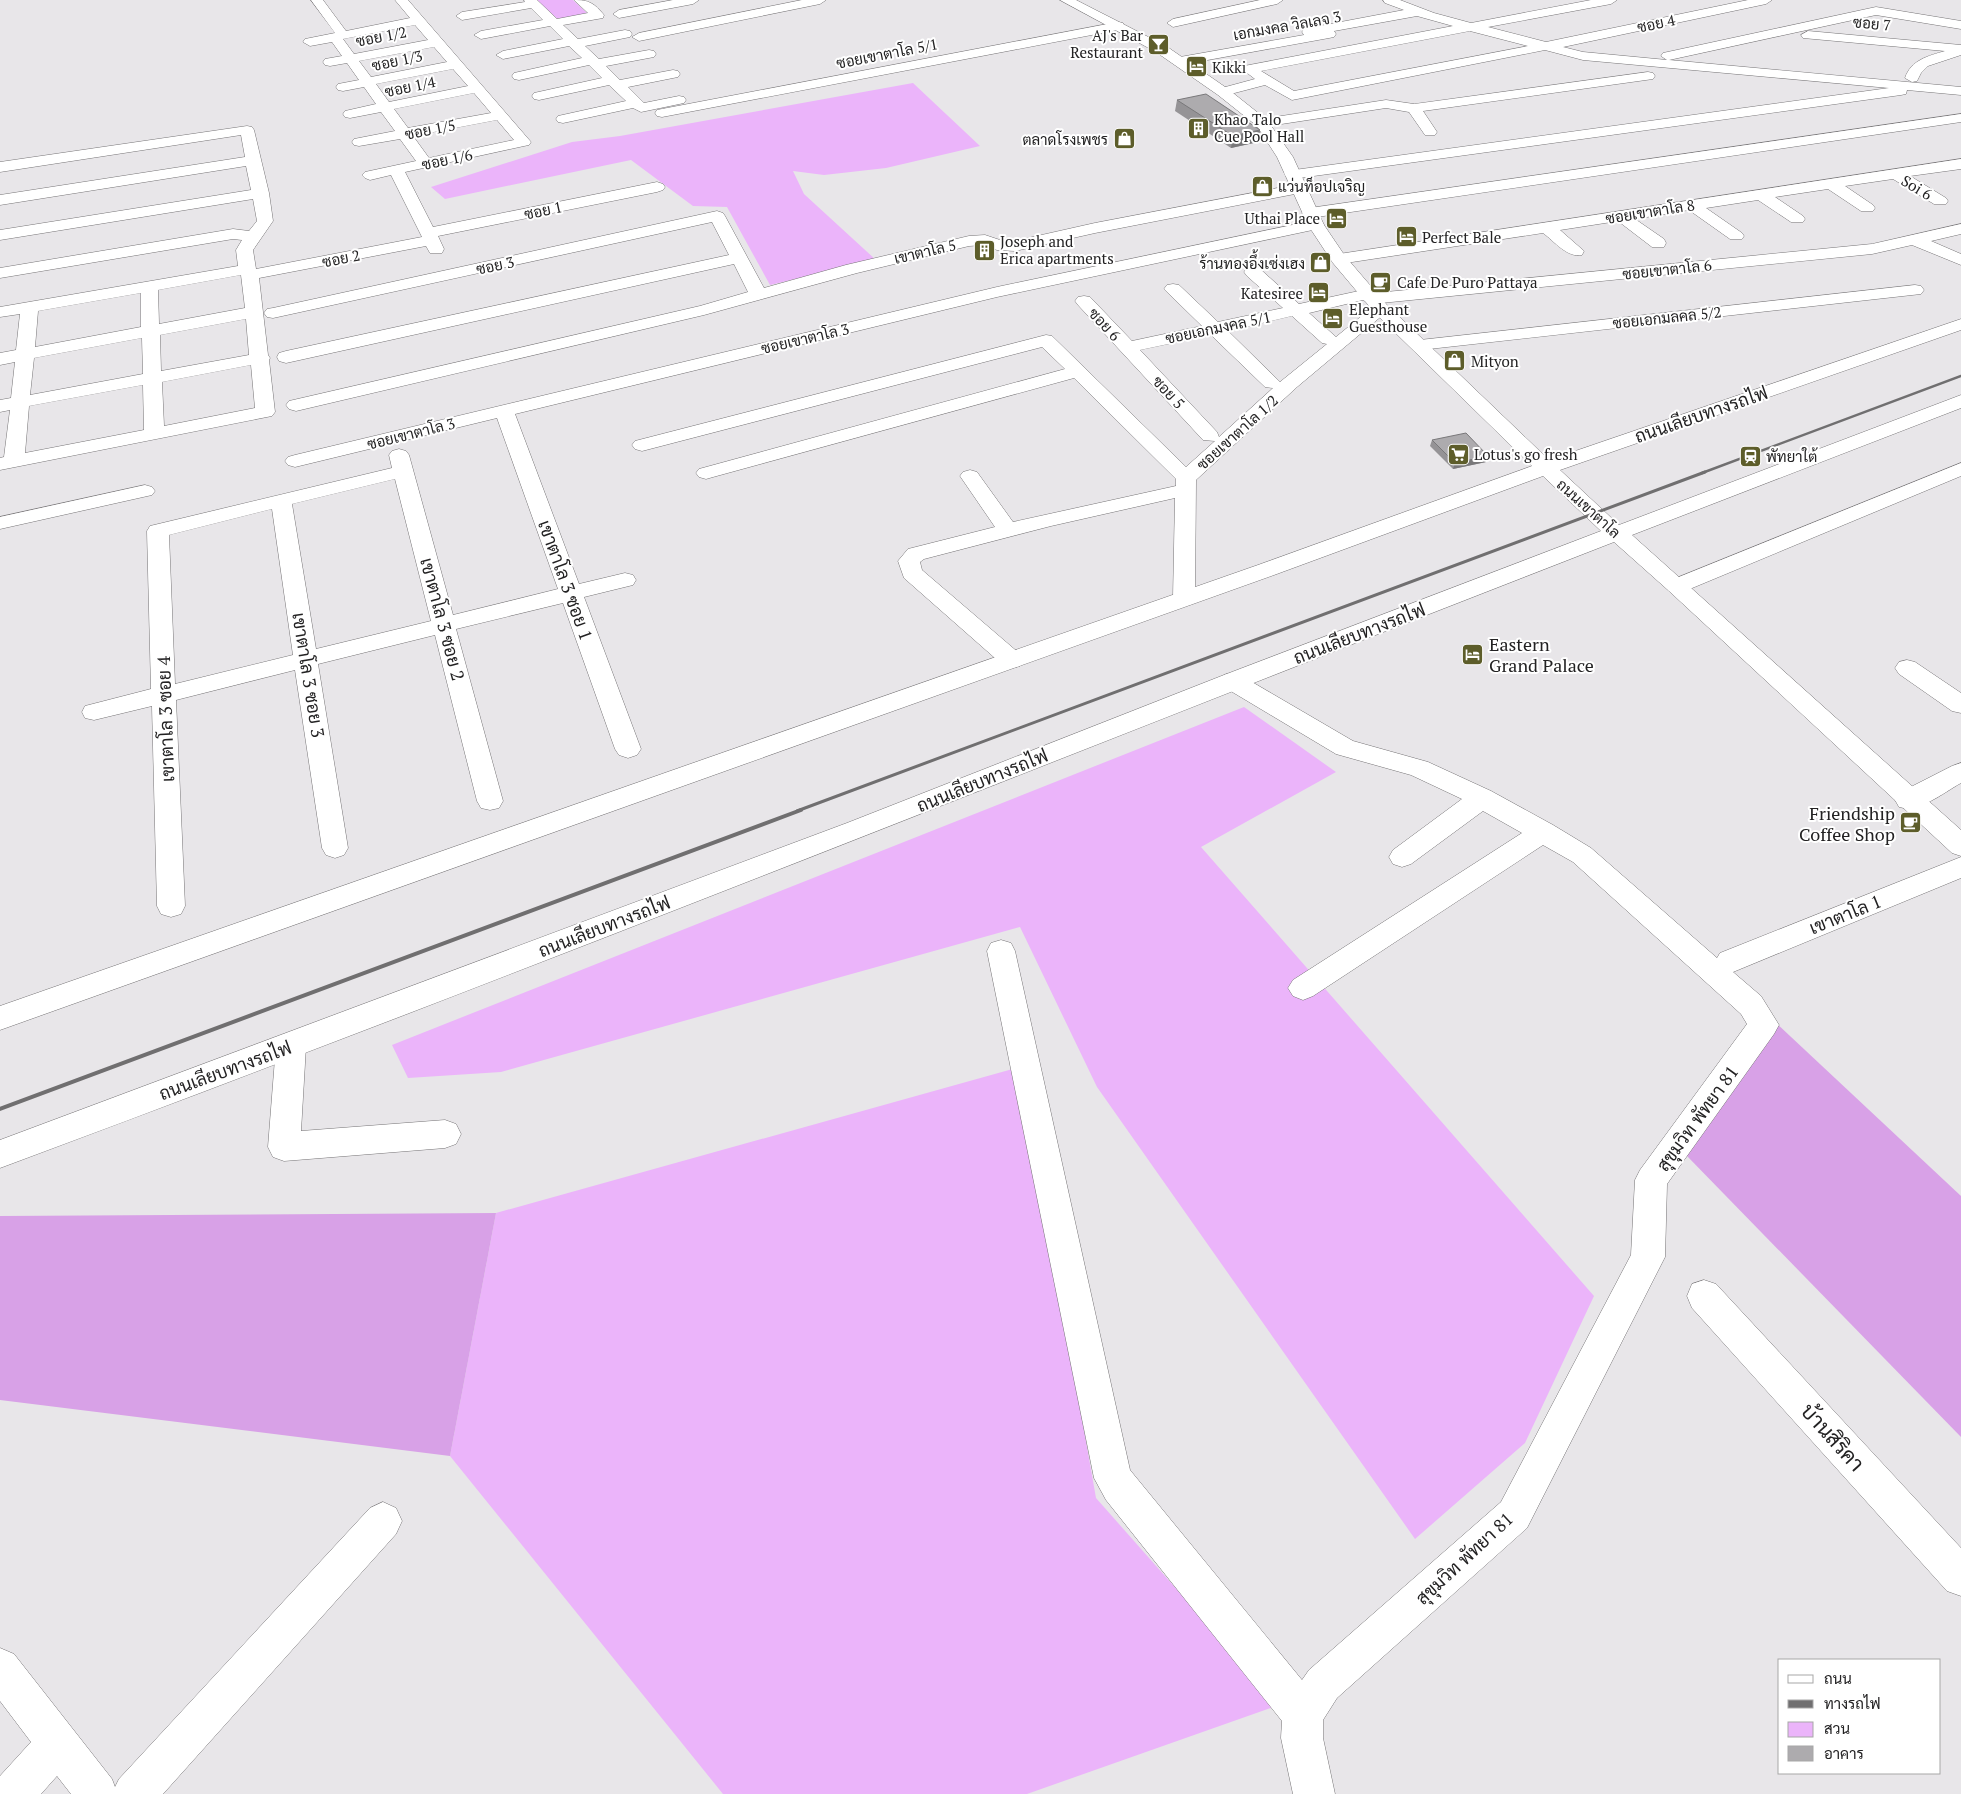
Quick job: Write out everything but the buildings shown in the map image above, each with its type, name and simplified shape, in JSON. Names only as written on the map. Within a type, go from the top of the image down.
[{"type":"street","points":[[317,0],[340,36],[351,58],[425,164]]},
{"type":"street","points":[[402,0],[501,115]]},
{"type":"street","points":[[481,35],[598,15],[580,0]]},
{"type":"street","points":[[619,14],[693,0]]},
{"type":"street","points":[[639,37],[820,0]]},
{"type":"street","name":"ถนนเขาตาโล","points":[[1066,0],[1177,59],[1262,123],[1285,157],[1313,219],[1339,258],[1373,301],[1545,468],[1677,586],[1908,800],[1961,846]]},
{"type":"street","points":[[1187,32],[1173,23],[1277,0]]},
{"type":"street","points":[[1389,0],[1429,16],[1583,56],[1961,92]]},
{"type":"street","points":[[1473,26],[1611,0]]},
{"type":"street","name":"ซอย 4","points":[[1473,26],[1249,69],[1292,96],[1547,46],[1766,0]]},
{"type":"street","points":[[462,16],[532,2],[641,108],[696,96]]},
{"type":"street","name":"เอกมงคล วิลเลจ 3","points":[[1177,59],[1212,47],[1436,4]]},
{"type":"street","points":[[1637,62],[1876,11],[1961,25]]},
{"type":"street","name":"เอกมงคล วิลเลจ 3","points":[[1177,59],[1429,16]]},
{"type":"street","points":[[310,42],[419,20]]},
{"type":"street","name":"ซอยเขาตาโล 5/1","points":[[662,113],[1118,26]]},
{"type":"street","name":"ซอย 7","points":[[1779,32],[1873,39],[1961,50]]},
{"type":"street","points":[[503,55],[625,34]]},
{"type":"street","name":"ซอย 1/2","points":[[330,62],[438,42]]},
{"type":"street","points":[[1697,50],[1737,54]]},
{"type":"street","points":[[1944,70],[1915,72],[1961,50]]},
{"type":"street","points":[[519,76],[649,54]]},
{"type":"street","name":"ซอย 1/3","points":[[343,87],[457,64]]},
{"type":"street","points":[[539,96],[672,74]]},
{"type":"street","points":[[1262,123],[1386,104],[1414,108],[1648,76]]},
{"type":"street","points":[[1219,90],[1242,88],[1244,85],[1267,80]]},
{"type":"street","name":"ซอย 1/4","points":[[350,114],[477,88]]},
{"type":"street","name":"เขาตาโล 5","points":[[296,405],[759,296],[852,269],[969,241],[986,240],[997,245],[1016,246],[1296,181],[1900,91]]},
{"type":"street","points":[[563,119],[636,103]]},
{"type":"street","points":[[1414,108],[1430,132]]},
{"type":"street","name":"ซอย 1/5","points":[[359,142],[501,115]]},
{"type":"street","name":"ซอย 1/6","points":[[370,175],[524,142],[501,115]]},
{"type":"street","name":"ซอยเขาตาโล 3","points":[[295,460],[997,292],[1313,219],[1961,118]]},
{"type":"street","points":[[0,167],[247,130],[261,193],[265,221],[262,230],[246,244],[244,254],[249,272],[261,358],[265,412],[7,463],[20,402],[30,307]]},
{"type":"street","points":[[0,200],[254,160]]},
{"type":"street","name":"ซอยเขาตาโล 8","points":[[1339,258],[1960,165]]},
{"type":"street","points":[[396,170],[450,275]]},
{"type":"street","name":"Soi 6","points":[[1895,174],[1940,201]]},
{"type":"street","points":[[1831,184],[1867,208]]},
{"type":"street","name":"ซอย 1","points":[[430,237],[657,187]]},
{"type":"street","points":[[0,235],[261,193]]},
{"type":"street","points":[[1761,194],[1797,219]]},
{"type":"street","points":[[1692,205],[1736,236]]},
{"type":"street","name":"ซอย 3","points":[[273,313],[717,216],[739,258]]},
{"type":"street","points":[[1621,216],[1658,243]]},
{"type":"street","points":[[1546,227],[1576,251]]},
{"type":"street","name":"ซอยเขาตาโล 6","points":[[1373,301],[1872,249],[1961,229]]},
{"type":"street","points":[[0,273],[233,234],[253,237]]},
{"type":"street","name":"ซอย 2","points":[[0,312],[149,286],[249,272],[430,237]]},
{"type":"street","points":[[1915,240],[1961,260]]},
{"type":"street","points":[[286,357],[739,258],[759,296]]},
{"type":"street","points":[[1254,272],[1328,339]]},
{"type":"street","points":[[149,286],[154,434]]},
{"type":"street","points":[[1173,289],[1272,383]]},
{"type":"street","name":"ซอยเอกมลคล 5/2","points":[[1420,345],[1915,290]]},
{"type":"street","name":"ซอย 6","points":[[1084,301],[1127,348]]},
{"type":"street","name":"ซอยเอกมงคล 5/1","points":[[1127,348],[1297,310],[1373,301]]},
{"type":"street","name":"ซอยเขาตาโล 1/2","points":[[1184,599],[1186,484],[1373,301]]},
{"type":"street","points":[[0,359],[254,312]]},
{"type":"street","name":"ถนนเลียบทางรถไฟ","points":[[0,1018],[1184,599],[1545,468],[1961,324]]},
{"type":"street","points":[[642,445],[1046,340],[1186,484],[916,554],[909,561],[912,573],[1012,660]]},
{"type":"street","name":"ซอย 5","points":[[1127,348],[1210,436]]},
{"type":"street","points":[[0,406],[261,358]]},
{"type":"street","points":[[706,473],[1078,371]]},
{"type":"street","name":"ถนนเลียบทางรถไฟ","points":[[0,1154],[291,1046],[856,830],[1232,681],[1961,401]]},
{"type":"street","name":"เขาตาโล 3 ซอย 1","points":[[504,410],[628,749]]},
{"type":"street","name":"เขาตาโล 3 ซอย 2","points":[[395,437],[490,801]]},
{"type":"street","points":[[1677,586],[1961,469]]},
{"type":"street","points":[[281,502],[403,471]]},
{"type":"street","points":[[970,476],[1007,529]]},
{"type":"street","points":[[0,523],[146,491]]},
{"type":"street","name":"เขาตาโล 3 ซอย 4","points":[[171,906],[158,531],[281,502]]},
{"type":"street","name":"เขาตาโล 3 ซอย 3","points":[[281,502],[335,848]]},
{"type":"street","points":[[94,712],[626,580]]},
{"type":"street","points":[[1907,668],[1961,705]]},
{"type":"street","name":"สุขุมวิท พัทยา 81","points":[[1232,681],[1345,748],[1419,768],[1482,798],[1582,855],[1751,1005],[1764,1025],[1652,1180],[1648,1257],[1514,1515],[1323,1684],[1314,1695],[1303,1714],[1302,1738],[1314,1794]]},
{"type":"street","points":[[1908,800],[1961,772]]},
{"type":"street","points":[[1402,857],[1482,798]]},
{"type":"street","points":[[1303,988],[1544,832]]},
{"type":"street","name":"เขาตาโล 1","points":[[1730,961],[1961,867]]},
{"type":"street","points":[[1001,951],[1114,1478],[1119,1487],[1303,1714]]},
{"type":"street","points":[[291,1046],[284,1148],[445,1134]]},
{"type":"street","name":"บ้านสิริคา","points":[[1704,1296],[1961,1577]]},
{"type":"street","points":[[134,1794],[383,1521]]},
{"type":"street","points":[[0,1668],[98,1794]]},
{"type":"street","points":[[12,1794],[59,1744]]},
{"type":"green space","points":[[537,0],[573,0],[588,14],[557,19]]},
{"type":"green space","points":[[913,83],[980,146],[886,168],[824,175],[793,171],[804,194],[876,260],[770,285],[727,207],[693,206],[631,160],[445,199],[431,187],[572,142],[620,136]]},
{"type":"green space","points":[[1244,707],[1336,772],[1201,847],[1594,1296],[1525,1443],[1415,1539],[1097,1087],[1020,927],[501,1072],[408,1078],[392,1045]]},
{"type":"green space","points":[[1020,1067],[1096,1498],[1279,1705],[1027,1794],[723,1794],[450,1456],[496,1213]]},
{"type":"shaded area","points":[[1776,1023],[1961,1196],[1961,1437],[1687,1156]]},
{"type":"shaded area","points":[[496,1213],[450,1456],[0,1400],[0,1216]]},
{"type":"railway","points":[[1702,473],[1961,376]]},
{"type":"railway","points":[[797,811],[1705,472]]},
{"type":"railway","points":[[0,1109],[801,810]]},
{"type":"place","name":"AJ's Bar Restaurant","points":[[1159,44]]},
{"type":"place","name":"Kikki","points":[[1196,67]]},
{"type":"place","name":"Khao Talo Cue Pool Hall","points":[[1198,128]]},
{"type":"place","name":"ตลาดโรงเพชร","points":[[1124,139]]},
{"type":"place","name":"แว่นท็อปเจริญ","points":[[1262,186]]},
{"type":"place","name":"Uthai Place","points":[[1336,218]]},
{"type":"place","name":"Perfect Bale","points":[[1406,237]]},
{"type":"place","name":"Joseph and Erica apartments","points":[[984,250]]},
{"type":"place","name":"ร้านทองอึ้งเซ่งเฮง","points":[[1321,263]]},
{"type":"place","name":"Cafe De Puro Pattaya","points":[[1381,282]]},
{"type":"place","name":"Katesiree","points":[[1319,293]]},
{"type":"place","name":"Elephant Guesthouse","points":[[1333,318]]},
{"type":"place","name":"Mityon","points":[[1455,361]]},
{"type":"place","name":"Lotus's go fresh","points":[[1458,454]]},
{"type":"place","name":"พัทยาใต้","points":[[1750,456]]},
{"type":"place","name":"Eastern Grand Palace","points":[[1473,654]]},
{"type":"place","name":"Friendship Coffee Shop","points":[[1911,823]]}]
